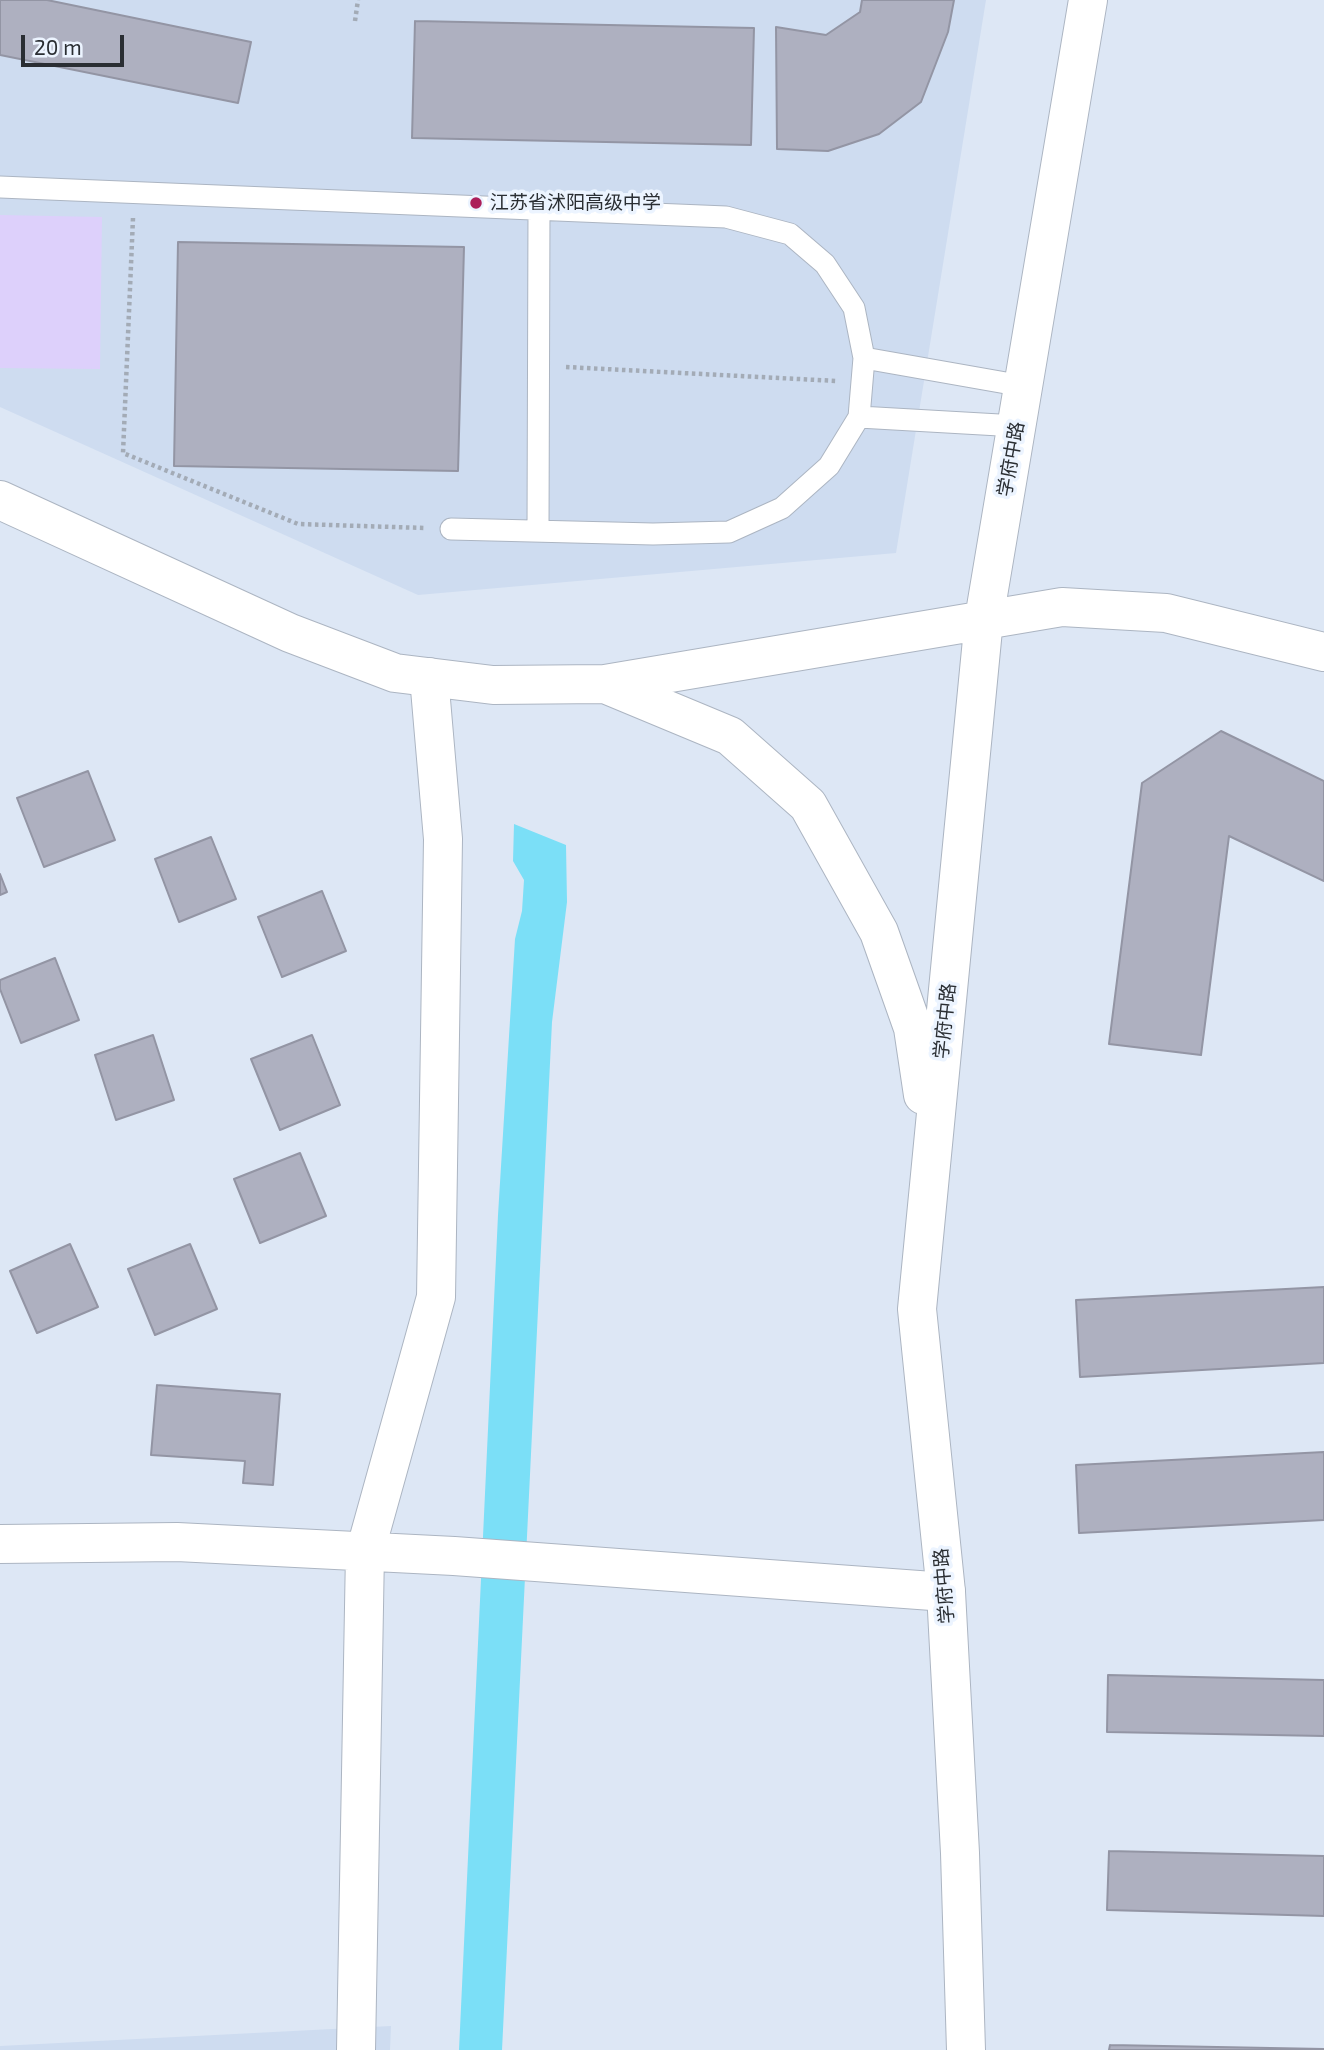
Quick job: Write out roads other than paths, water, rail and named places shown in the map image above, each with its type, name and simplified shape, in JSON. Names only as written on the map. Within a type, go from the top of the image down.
[{"type":"street","name":"学府中路","points":[[967,2050],[946,1592],[917,1309],[984,618],[1088,0]]},
{"type":"street","points":[[0,500],[290,633],[396,673],[493,685],[605,684],[984,618],[1062,607],[1166,612],[1324,652]]},
{"type":"street","points":[[356,2050],[365,1552],[436,1297],[443,839],[429,677]]},
{"type":"street","points":[[605,684],[730,736],[808,805],[878,932],[913,1028],[932,1155]]},
{"type":"street","points":[[0,1544],[177,1542],[454,1556],[946,1592]]},
{"type":"lane","points":[[0,187],[726,217],[790,234],[825,264],[854,308],[864,358],[859,417],[829,466],[782,508],[729,532],[653,534],[451,529]]},
{"type":"lane","points":[[538,531],[539,209]]},
{"type":"lane","points":[[864,358],[1023,386]]},
{"type":"lane","points":[[859,417],[1017,426]]},
{"type":"water","points":[[514,824],[566,845],[567,902],[552,1022],[502,2050],[459,2050],[498,1215],[515,939],[522,911],[524,880],[513,861]]},
{"type":"place","name":"江苏省沭阳高级中学","points":[[476,203]]}]
